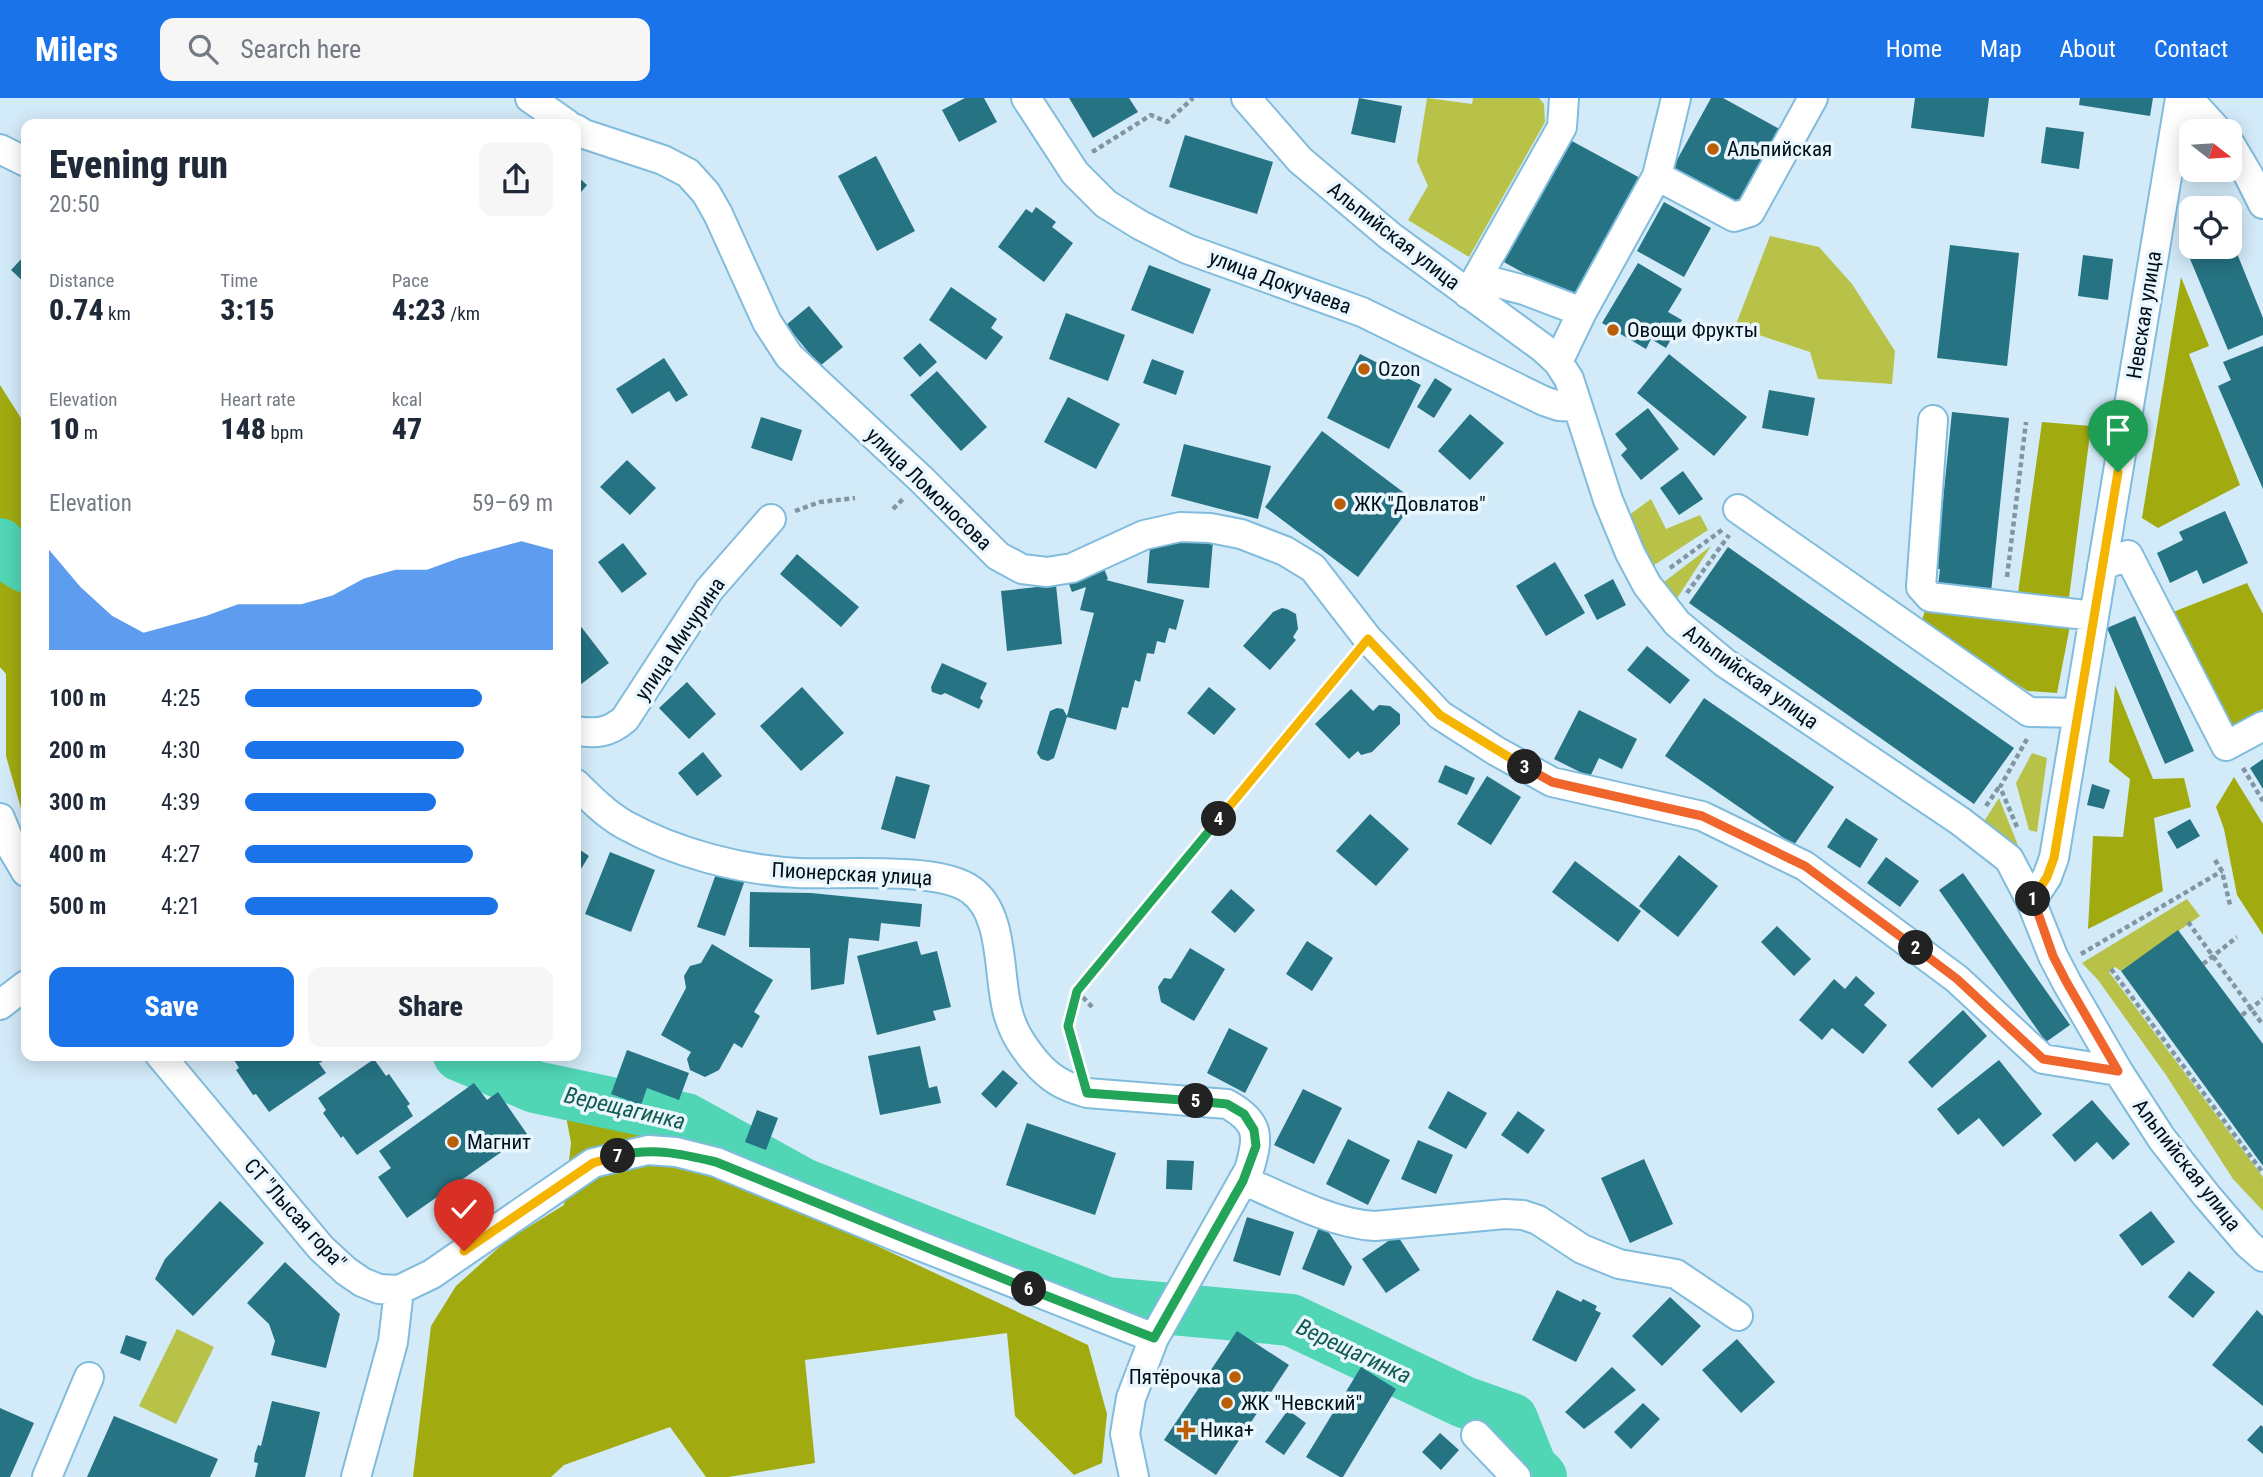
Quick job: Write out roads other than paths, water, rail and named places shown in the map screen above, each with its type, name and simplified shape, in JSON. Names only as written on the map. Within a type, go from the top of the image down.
[{"type":"street","points":[[530,98],[560,119]]},
{"type":"street","name":"улица Докучаева","points":[[1026,98],[1075,173],[1106,204],[1140,225],[1187,249],[1362,312],[1544,401],[1559,406],[1578,407]]},
{"type":"street","name":"Альпийская улица","points":[[1246,98],[1300,160],[1390,236],[1473,286],[1558,362],[1569,379],[1608,500],[1630,553],[1647,585],[1677,623],[1725,663],[1960,821],[2009,859],[2032,901],[2053,956],[2118,1071],[2162,1139],[2206,1195],[2248,1244],[2263,1257]]},
{"type":"street","points":[[1564,98],[1562,127],[1473,286],[1524,290],[1582,312]]},
{"type":"street","points":[[1558,362],[1582,312],[1657,176],[1676,98]]},
{"type":"street","points":[[1657,176],[1734,217],[1750,212],[1814,98]]},
{"type":"street","name":"Невская улица","points":[[2032,901],[2047,877],[2054,858],[2180,98]]},
{"type":"street","points":[[2188,98],[2207,119]]},
{"type":"street","name":"улица Ломоносова","points":[[581,132],[663,160],[688,173],[706,193],[718,214],[767,322],[789,356],[922,480],[998,556],[1022,569],[1047,572],[1072,568],[1144,535],[1180,527],[1210,527],[1241,534],[1284,551],[1313,568],[1368,639],[1440,715],[1496,751],[1552,782],[1702,816],[1805,866],[1957,979],[2043,1059],[2118,1071]]},
{"type":"street","points":[[0,149],[21,160]]},
{"type":"street","points":[[2242,154],[2263,171]]},
{"type":"street","points":[[2242,165],[2263,204]]},
{"type":"street","points":[[1933,420],[1921,587],[1930,597],[2094,616]]},
{"type":"street","name":"улица Мичурина","points":[[581,732],[607,732],[625,719],[709,590],[771,519]]},
{"type":"street","points":[[1734,521],[2029,712],[2078,713]]},
{"type":"street","points":[[2102,566],[2127,555],[2226,746],[2263,726]]},
{"type":"street","name":"Пионерская улица","points":[[581,789],[623,824],[689,852],[721,861],[797,873],[928,876],[969,887],[981,898],[996,934],[1007,1010],[1018,1040],[1046,1074],[1067,1087],[1087,1093],[1227,1104],[1244,1114],[1254,1130],[1256,1146],[1246,1175]]},
{"type":"street","points":[[1726,811],[1820,863],[1838,891]]},
{"type":"street","points":[[0,818],[21,863]]},
{"type":"street","points":[[0,1005],[21,989]]},
{"type":"street","name":"СТ \"Лысая гора\"","points":[[165,1061],[321,1248],[362,1282],[379,1289],[399,1290]]},
{"type":"street","points":[[356,1477],[393,1342],[399,1290],[432,1274],[593,1163],[648,1150],[676,1152],[716,1162],[1154,1338]]},
{"type":"street","points":[[1132,1476],[1125,1434],[1131,1398],[1154,1338],[1246,1175],[1338,1219],[1362,1226],[1505,1214],[1523,1215],[1538,1220],[1582,1249],[1619,1264],[1676,1274],[1738,1316]]},
{"type":"street","points":[[47,1477],[89,1377]]},
{"type":"street","points":[[1476,1435],[1516,1477]]},
{"type":"waterway","name":"Верещагинка","points":[[0,544],[10,557],[21,564]]},
{"type":"waterway","name":"Верещагинка","points":[[473,1061],[535,1087],[686,1119],[803,1184],[1106,1303],[1291,1320],[1464,1402],[1512,1419],[1531,1467],[1541,1477]]},
{"type":"place","name":"Альпийская","points":[[1713,149]]},
{"type":"place","name":"Овощи Фрукты","points":[[1613,330]]},
{"type":"place","name":"Ozon","points":[[1364,369]]},
{"type":"place","name":"ЖК \"Довлатов\"","points":[[1340,504]]},
{"type":"place","name":"Магнит","points":[[453,1142]]},
{"type":"place","name":"Пятёрочка","points":[[1235,1377]]},
{"type":"place","name":"ЖК \"Невский\"","points":[[1227,1403]]},
{"type":"place","name":"Ника+","points":[[1186,1430]]}]
